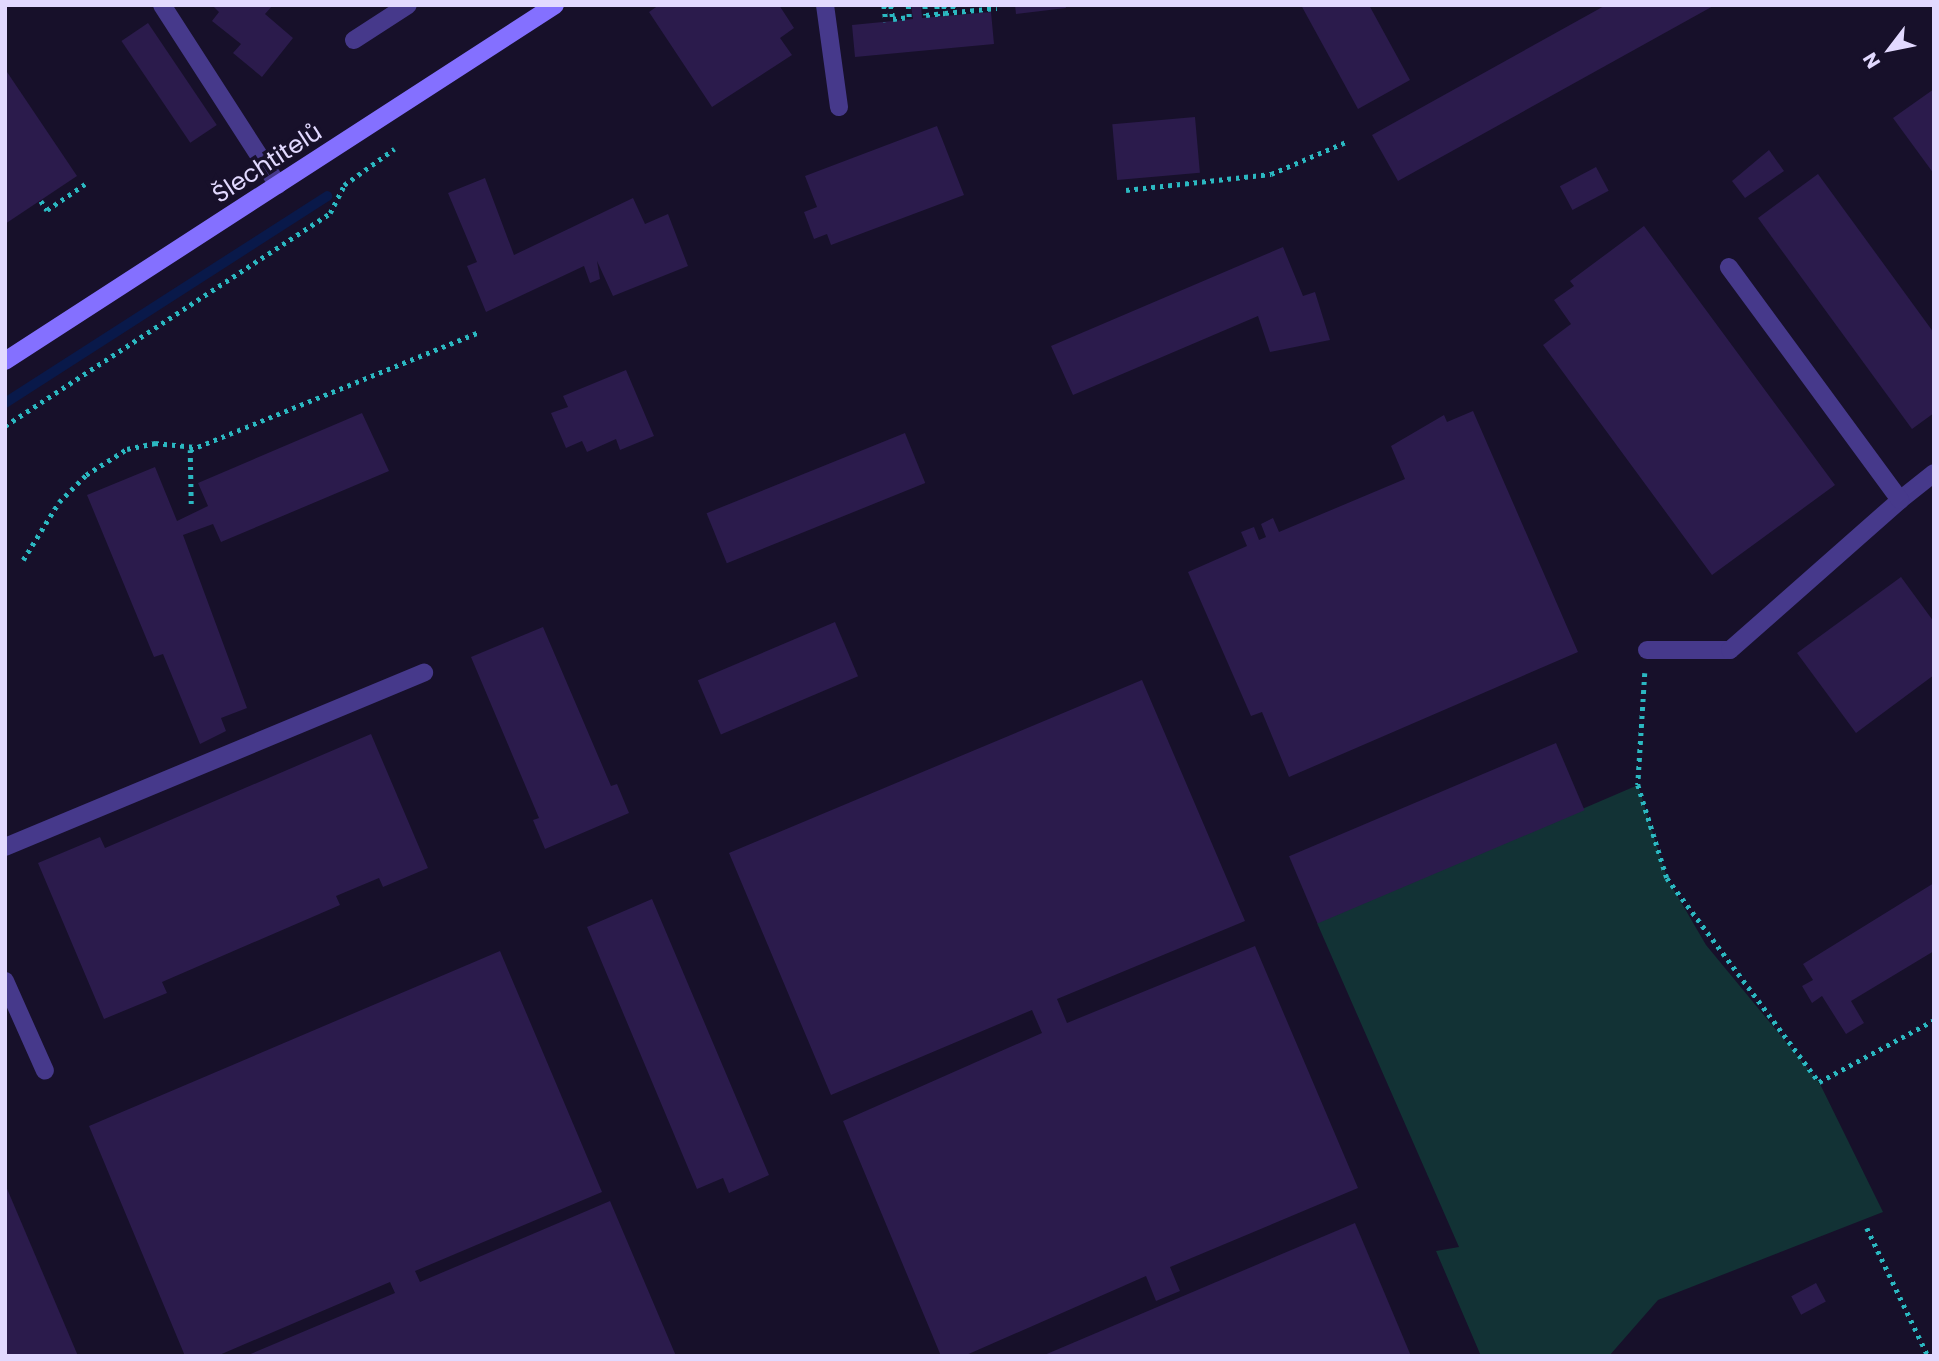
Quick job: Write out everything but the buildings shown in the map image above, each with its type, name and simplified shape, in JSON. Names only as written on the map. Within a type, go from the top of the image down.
[{"type":"street","name":"Šlechtitelů","points":[[5,362],[555,5]]},
{"type":"lane","points":[[162,5],[278,185]]},
{"type":"lane","points":[[354,40],[408,5]]},
{"type":"lane","points":[[825,5],[839,107]]},
{"type":"lane","points":[[1728,267],[1900,500]]},
{"type":"lane","points":[[1647,649],[1730,650],[1934,472]]},
{"type":"lane","points":[[5,847],[424,673]]},
{"type":"lane","points":[[5,982],[45,1071]]},
{"type":"path","points":[[884,5],[886,22]]},
{"type":"path","points":[[891,5],[893,19],[909,17],[908,5]]},
{"type":"path","points":[[925,5],[926,15],[997,8]]},
{"type":"path","points":[[937,5],[938,17]]},
{"type":"path","points":[[944,5],[945,13]]},
{"type":"path","points":[[953,5],[954,12]]},
{"type":"path","points":[[1126,190],[1271,174],[1346,142]]},
{"type":"path","points":[[5,426],[330,214],[344,185],[394,149]]},
{"type":"path","points":[[41,201],[47,209],[85,184]]},
{"type":"path","points":[[191,504],[190,450],[479,332]]},
{"type":"path","points":[[23,560],[59,502],[86,475],[127,449],[155,443],[196,448]]},
{"type":"path","points":[[1647,649],[1639,785],[1667,878],[1819,1082],[1934,1020]]},
{"type":"path","points":[[1867,1228],[1928,1356]]},
{"type":"green space","points":[[1638,785],[1667,878],[1706,945],[1819,1082],[1883,1212],[1658,1300],[1609,1356],[1481,1356],[1436,1251],[1459,1247],[1317,923]]},
{"type":"waterway","points":[[5,403],[327,196]]}]
